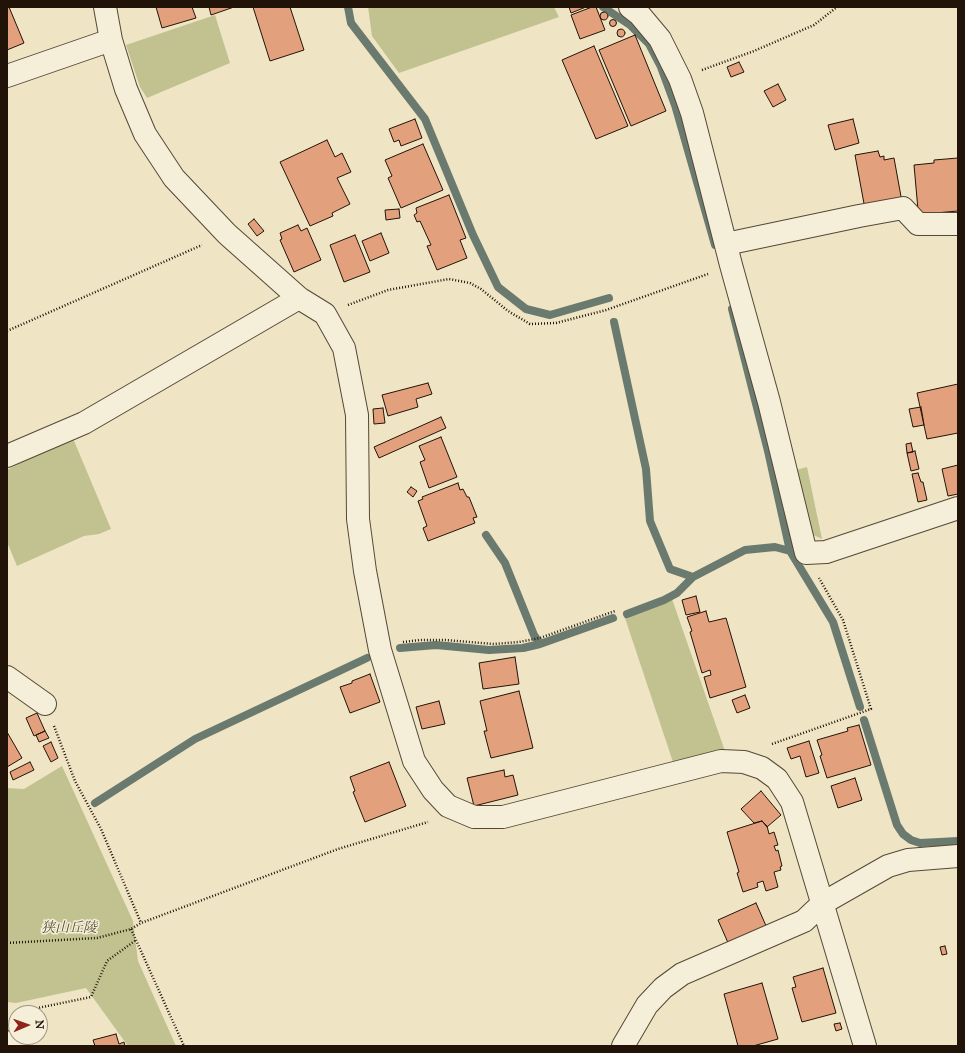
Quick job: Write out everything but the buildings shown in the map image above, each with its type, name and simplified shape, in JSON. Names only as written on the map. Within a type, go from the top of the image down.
[{"type":"street","points":[[105,7],[111,40],[126,89],[145,134],[174,178],[227,234],[299,298],[325,314],[344,348],[357,415],[358,519],[365,571],[380,645],[398,713],[414,760],[433,790],[448,806],[474,817],[503,817],[722,761],[744,762],[762,768],[777,779],[792,802],[865,1046]]},
{"type":"street","points":[[630,7],[639,14],[660,39],[680,79],[692,113],[806,553],[826,552],[958,508]]},
{"type":"street","points":[[7,76],[111,40]]},
{"type":"street","points":[[726,244],[903,208],[918,224],[958,224]]},
{"type":"street","points":[[7,456],[84,422],[299,298]]},
{"type":"street","points":[[7,677],[45,704]]},
{"type":"street","points":[[623,1046],[647,1005],[662,988],[682,974],[804,921],[823,903],[888,866],[908,860],[958,856]]},
{"type":"path","points":[[680,79],[754,51],[814,25],[837,7]]},
{"type":"path","points":[[7,331],[227,234]]},
{"type":"path","points":[[325,314],[388,290],[450,279],[470,283],[481,289],[508,311],[530,324],[556,323],[606,310],[731,265]]},
{"type":"path","points":[[758,766],[765,746],[871,709],[842,620],[806,553]]},
{"type":"path","points":[[380,645],[420,640],[494,644],[518,642],[540,638],[615,611]]},
{"type":"path","points":[[45,704],[75,781],[101,829],[141,923]]},
{"type":"path","points":[[7,943],[97,938],[132,929],[141,923],[338,849],[427,823],[448,806]]},
{"type":"path","points":[[132,929],[184,1046]]},
{"type":"path","points":[[48,1006],[91,997],[107,961],[136,940]]},
{"type":"green space","points":[[368,7],[554,7],[559,17],[399,73],[372,36]]},
{"type":"green space","points":[[215,15],[230,63],[147,98],[140,87],[126,45]]},
{"type":"green space","points":[[72,436],[111,529],[99,534],[84,536],[17,566],[7,542],[7,470]]},
{"type":"green space","points":[[807,467],[822,539],[809,533],[796,470]]},
{"type":"green space","points":[[672,599],[726,754],[674,765],[624,615]]},
{"type":"green space","name":"狭山丘陵","points":[[62,766],[133,921],[138,961],[176,1046],[128,1046],[86,988],[16,1003],[7,1002],[7,788],[24,789]]},
{"type":"waterway","points":[[348,7],[351,23],[425,119],[473,235],[498,287],[526,309],[550,315],[609,298]]},
{"type":"waterway","points":[[603,7],[630,25],[649,44],[661,67],[675,105],[715,245]]},
{"type":"waterway","points":[[732,309],[768,451],[790,551],[833,622],[860,707]]},
{"type":"waterway","points":[[614,322],[646,469],[650,521],[670,569],[693,577]]},
{"type":"waterway","points":[[486,535],[505,563],[534,635],[540,644]]},
{"type":"waterway","points":[[627,614],[664,600],[677,593],[693,577],[745,550],[775,547],[790,551]]},
{"type":"waterway","points":[[400,648],[436,645],[489,650],[523,648],[540,644],[613,618]]},
{"type":"waterway","points":[[95,803],[195,739],[367,658]]},
{"type":"waterway","points":[[864,720],[897,825],[903,834],[911,840],[920,843],[958,841]]}]
